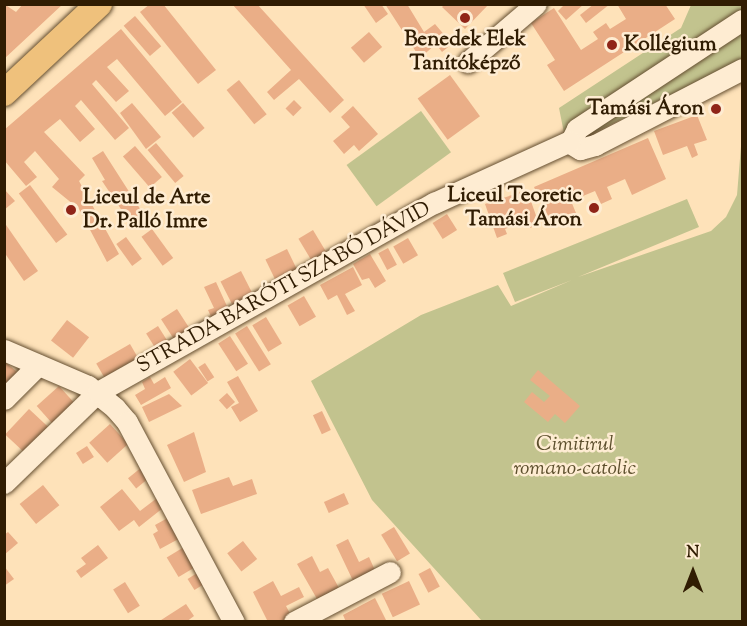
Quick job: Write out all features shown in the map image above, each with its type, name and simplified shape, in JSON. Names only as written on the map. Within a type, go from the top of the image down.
[{"type":"main road","points":[[4,93],[99,4]]},
{"type":"street","points":[[468,62],[536,4]]},
{"type":"street","name":"STRADA BARÓTI SZABÓ DÁVID","points":[[4,483],[98,392],[434,203],[570,141],[577,129],[742,20]]},
{"type":"street","points":[[570,141],[576,148],[595,145],[742,69]]},
{"type":"street","points":[[4,350],[98,392],[127,422],[234,621]]},
{"type":"street","points":[[4,399],[38,365]]},
{"type":"street","points":[[294,621],[390,572]]},
{"type":"green space","points":[[691,5],[742,5],[742,10],[564,133],[559,108],[681,28]]},
{"type":"green space","points":[[742,26],[742,59],[590,135],[588,131]]},
{"type":"green space","points":[[421,111],[451,152],[377,206],[347,165]]},
{"type":"green space","name":"Cimitirul romano-catolic","points":[[742,134],[742,621],[482,621],[372,500],[311,381],[421,315],[498,285],[511,306],[572,280],[515,302],[503,273],[687,199],[699,227],[578,277],[711,231],[726,217],[737,195]]},
{"type":"building","points":[[4,4],[16,12],[23,4],[63,4],[4,59]]},
{"type":"building","points":[[150,4],[163,4],[216,70],[198,84],[140,12]]},
{"type":"building","points":[[232,4],[257,4],[344,100],[330,113],[299,79],[274,100],[267,92],[291,70]]},
{"type":"building","points":[[363,4],[381,4],[388,14],[376,23]]},
{"type":"building","points":[[385,4],[407,4],[424,32],[435,24],[452,44],[442,52],[436,44],[420,58]]},
{"type":"building","name":"Benedek Elek Tanítóképző","points":[[445,4],[489,4],[465,29],[442,7]]},
{"type":"building","points":[[565,4],[584,4],[566,20],[558,11]]},
{"type":"building","points":[[594,4],[610,4],[586,23],[580,15]]},
{"type":"building","name":"Kollégium","points":[[617,4],[665,4],[675,19],[564,91],[547,65],[555,60],[531,23],[554,8],[581,50],[598,39],[593,32],[606,23],[610,29],[626,19]]},
{"type":"building","points":[[135,16],[161,46],[150,56],[124,26]]},
{"type":"building","points":[[121,29],[182,102],[165,116],[117,59],[107,67],[129,91],[116,102],[96,80],[92,84],[129,128],[115,140],[81,100],[75,106],[95,129],[80,142],[60,119],[44,132],[85,175],[79,181],[119,254],[107,262],[79,209],[52,187],[59,179],[35,151],[24,162],[37,177],[26,186],[4,160],[4,130]]},
{"type":"building","points":[[369,32],[382,47],[364,63],[351,48]]},
{"type":"building","points":[[450,75],[480,116],[448,140],[418,99]]},
{"type":"building","points":[[239,80],[267,114],[254,124],[227,90]]},
{"type":"building","points":[[294,100],[302,108],[293,116],[286,108]]},
{"type":"building","points":[[132,103],[161,137],[146,149],[120,113]]},
{"type":"building","points":[[183,103],[205,128],[193,138],[172,113]]},
{"type":"building","points":[[353,106],[378,134],[359,151],[354,145],[344,154],[333,141],[350,127],[341,117]]},
{"type":"building","points":[[697,115],[707,140],[694,144],[698,155],[692,158],[687,146],[663,155],[654,131]]},
{"type":"building","points":[[648,138],[666,179],[632,195],[625,179],[607,187],[612,199],[601,204],[595,191],[571,201],[576,213],[550,224],[534,187]]},
{"type":"building","points":[[156,143],[184,176],[175,183],[148,150]]},
{"type":"building","points":[[135,146],[162,177],[150,187],[123,156]]},
{"type":"building","points":[[103,151],[144,215],[131,224],[102,181],[105,180],[92,158]]},
{"type":"building","points":[[30,185],[67,235],[56,243],[19,193]]},
{"type":"building","points":[[4,189],[15,201],[4,210]]},
{"type":"building","points":[[527,190],[539,224],[530,228],[528,220],[505,229],[507,234],[497,238],[485,204]]},
{"type":"building","points":[[447,214],[457,230],[443,239],[433,223]]},
{"type":"building","points":[[4,222],[38,271],[24,281],[4,252]]},
{"type":"building","points":[[152,229],[173,258],[163,266],[141,237]]},
{"type":"building","points":[[313,230],[326,252],[312,261],[298,239]]},
{"type":"building","points":[[126,237],[142,259],[132,266],[116,244]]},
{"type":"building","points":[[408,238],[418,255],[403,264],[393,247]]},
{"type":"building","points":[[388,248],[397,265],[387,270],[378,253]]},
{"type":"building","points":[[287,249],[299,274],[278,285],[265,260]]},
{"type":"building","points":[[370,254],[386,281],[375,288],[369,278],[362,280],[353,264]]},
{"type":"building","points":[[353,267],[362,285],[345,294],[355,311],[347,315],[337,295],[328,300],[320,285]]},
{"type":"building","points":[[241,271],[255,298],[234,308],[221,281]]},
{"type":"building","points":[[216,282],[231,315],[214,323],[208,310],[214,308],[204,287]]},
{"type":"building","points":[[304,296],[316,317],[300,326],[288,306]]},
{"type":"building","points":[[177,309],[192,332],[176,342],[161,319]]},
{"type":"building","points":[[266,317],[282,344],[268,352],[252,325]]},
{"type":"building","points":[[67,320],[89,337],[73,358],[51,340]]},
{"type":"building","points":[[158,326],[168,342],[156,350],[146,333]]},
{"type":"building","points":[[247,326],[271,364],[259,372],[235,333]]},
{"type":"building","points":[[230,336],[248,364],[236,371],[218,344]]},
{"type":"building","points":[[130,344],[138,358],[104,377],[96,364]]},
{"type":"building","points":[[190,359],[208,383],[191,396],[173,372]]},
{"type":"building","points":[[4,361],[23,377],[4,390]]},
{"type":"building","points":[[205,363],[214,377],[208,382],[198,367]]},
{"type":"building","points":[[538,370],[580,406],[565,423],[555,414],[548,422],[524,402],[532,392],[544,402],[550,396],[530,380]]},
{"type":"building","points":[[238,376],[258,411],[240,422],[231,407],[239,403],[227,382]]},
{"type":"building","points":[[150,377],[154,384],[165,377],[171,388],[141,405],[135,395],[145,389],[142,382]]},
{"type":"building","points":[[59,386],[76,405],[53,425],[37,406]]},
{"type":"building","points":[[227,393],[235,402],[227,409],[219,400]]},
{"type":"building","points":[[169,394],[182,406],[149,422],[142,407]]},
{"type":"building","points":[[29,409],[48,427],[24,452],[5,435]]},
{"type":"building","points":[[322,411],[331,430],[322,434],[313,415]]},
{"type":"building","points":[[110,424],[128,444],[107,463],[89,443]]},
{"type":"building","points":[[194,432],[206,472],[184,482],[167,445]]},
{"type":"building","points":[[87,446],[94,457],[83,464],[76,453]]},
{"type":"building","points":[[142,467],[150,477],[136,488],[128,478]]},
{"type":"building","points":[[229,477],[233,486],[252,479],[257,494],[201,514],[192,490]]},
{"type":"building","points":[[43,485],[59,505],[36,524],[20,504]]},
{"type":"building","points":[[122,489],[140,511],[161,495],[168,504],[139,527],[134,520],[119,531],[100,507]]},
{"type":"building","points":[[344,493],[349,504],[329,513],[324,502]]},
{"type":"building","points":[[173,515],[184,536],[160,549],[153,534],[158,531],[155,525]]},
{"type":"building","points":[[394,527],[410,554],[397,561],[381,535]]},
{"type":"building","points":[[8,532],[18,543],[4,555],[4,535]]},
{"type":"building","points":[[348,539],[359,562],[369,557],[377,575],[355,585],[336,545]]},
{"type":"building","points":[[243,541],[257,559],[241,571],[227,553]]},
{"type":"building","points":[[189,544],[201,564],[179,577],[167,557]]},
{"type":"building","points":[[98,545],[108,558],[81,578],[76,571],[86,564],[81,558]]},
{"type":"building","points":[[312,556],[320,572],[328,568],[339,588],[317,599],[297,564]]},
{"type":"building","points":[[4,566],[14,579],[4,586]]},
{"type":"building","points":[[430,568],[440,587],[428,593],[419,574]]},
{"type":"building","points":[[202,570],[209,581],[194,590],[188,579]]},
{"type":"building","points":[[273,581],[281,596],[299,587],[304,597],[286,606],[293,619],[287,622],[268,622],[253,592]]},
{"type":"building","points":[[409,581],[420,605],[393,617],[382,594]]},
{"type":"building","points":[[125,582],[140,606],[128,613],[113,589]]},
{"type":"building","points":[[375,598],[387,622],[346,622],[343,615]]},
{"type":"building","points":[[186,604],[194,616],[186,622],[158,622]]},
{"type":"place","name":"Benedek Elek Tanítóképző","points":[[465,18]]},
{"type":"place","name":"Kollégium","points":[[612,45]]},
{"type":"place","name":"Tamási Áron","points":[[716,109]]},
{"type":"place","name":"Liceul Teoretic Tamási Áron","points":[[594,208]]},
{"type":"place","name":"Liceul de Arte Dr. Palló Imre","points":[[71,210]]}]
